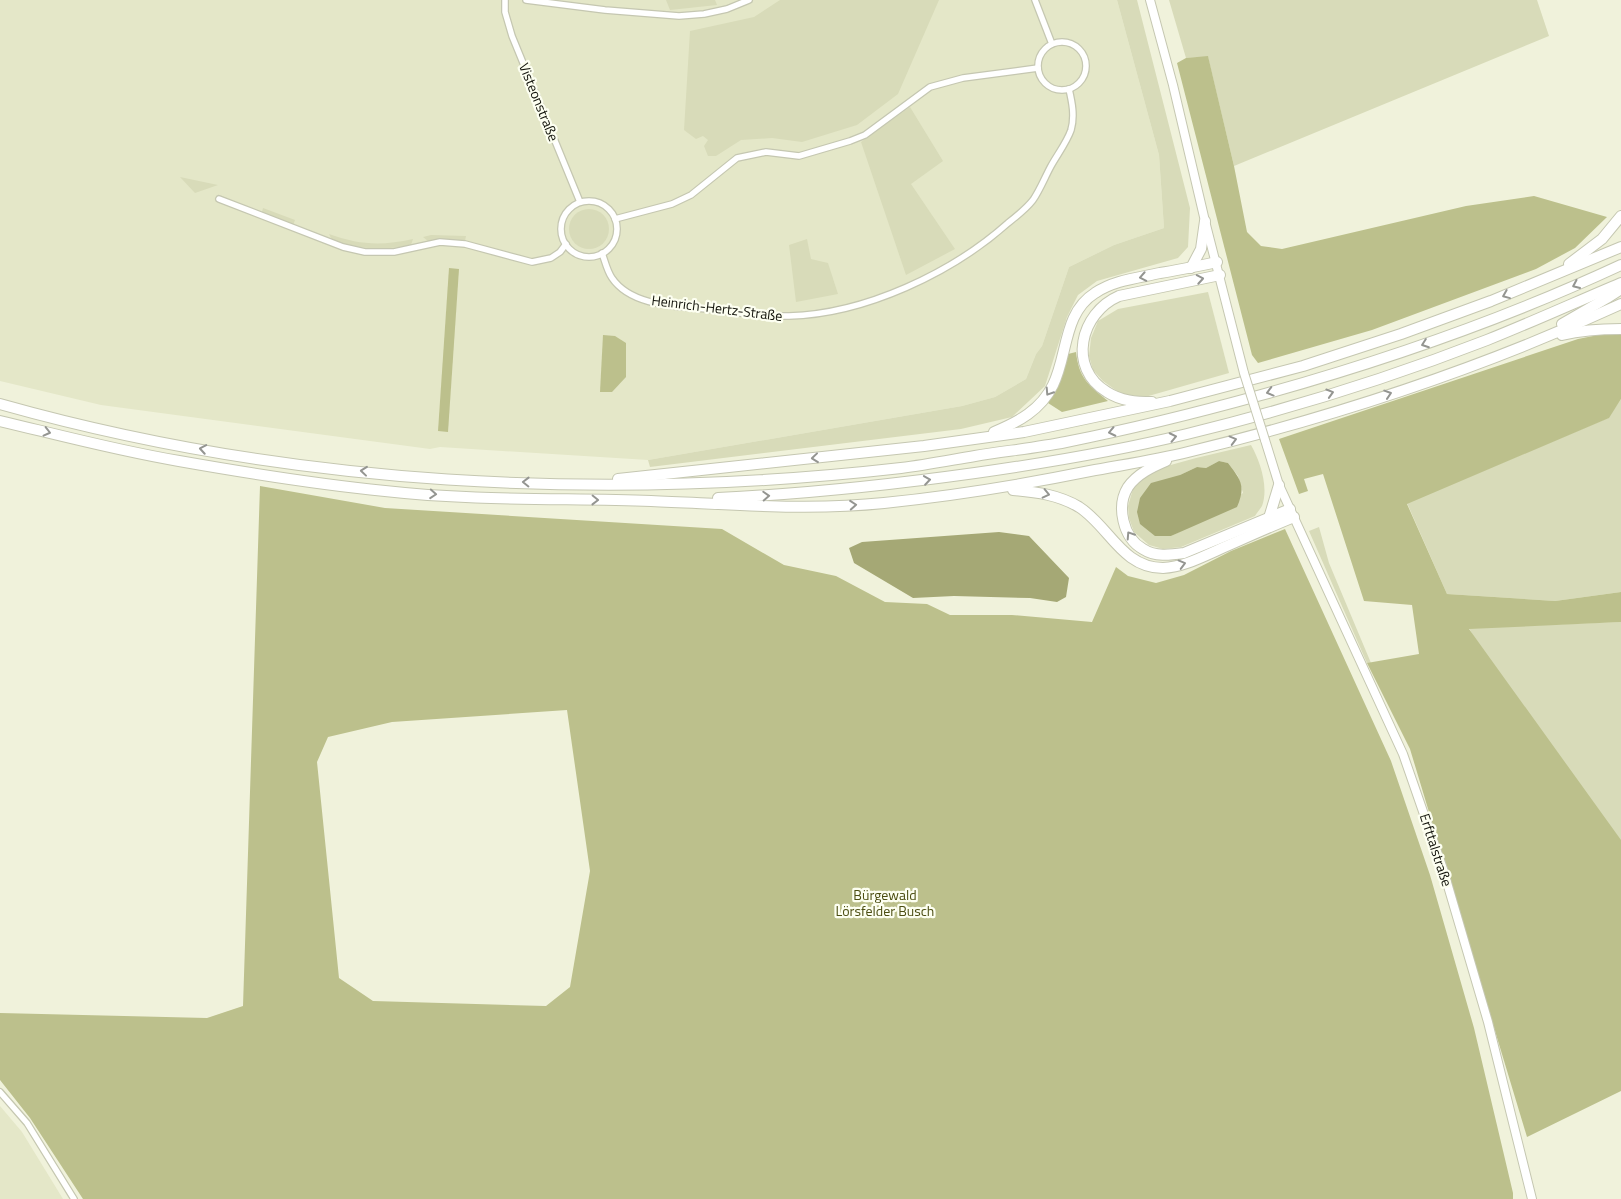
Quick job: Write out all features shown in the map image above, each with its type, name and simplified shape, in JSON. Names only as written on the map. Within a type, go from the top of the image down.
[{"type":"highway","points":[[1551,276],[1602,239],[1621,216]]},
{"type":"highway","points":[[1190,268],[1201,249],[1205,222]]},
{"type":"highway","points":[[574,483],[915,447],[1024,432],[1111,415],[1275,373],[1360,348],[1448,317],[1621,247]]},
{"type":"highway","points":[[984,437],[1022,419],[1032,412],[1046,397],[1057,375],[1071,324],[1081,305],[1094,293],[1125,280],[1217,262]]},
{"type":"highway","points":[[0,404],[122,433],[230,454],[402,476],[488,481],[646,485],[764,480],[904,468],[1072,440],[1150,424],[1306,382],[1396,355],[1535,303],[1621,265]]},
{"type":"highway","points":[[1170,401],[1124,400],[1098,386],[1086,369],[1083,360],[1087,326],[1098,309],[1111,299],[1220,275]]},
{"type":"highway","points":[[647,501],[769,496],[894,484],[1065,460],[1186,434],[1264,414],[1433,359],[1486,340],[1621,283]]},
{"type":"highway","points":[[1522,346],[1621,289]]},
{"type":"highway","points":[[0,420],[176,461],[387,492],[507,499],[647,501],[826,507],[882,503],[997,489],[1185,453],[1302,422],[1420,384],[1522,346],[1621,304]]},
{"type":"highway","points":[[1522,346],[1578,331],[1621,329]]},
{"type":"highway","points":[[1185,453],[1152,467],[1142,474],[1128,488],[1123,498],[1124,524],[1132,538],[1142,549],[1154,554],[1167,556],[1184,553],[1269,518],[1292,513]]},
{"type":"highway","points":[[1269,518],[1280,485]]},
{"type":"highway","points":[[997,489],[1034,492],[1063,499],[1080,508],[1130,558],[1155,567],[1184,565],[1292,513]]},
{"type":"main road","name":"Erfttalstraße","points":[[1150,0],[1173,85],[1205,222],[1217,262],[1244,373],[1265,440],[1280,485],[1292,513],[1403,754],[1443,869],[1486,1012],[1532,1198]]},
{"type":"street","name":"Visteonstraße","points":[[505,0],[505,12],[512,36],[580,202]]},
{"type":"street","points":[[526,0],[605,10],[679,16],[704,14],[727,9],[749,0]]},
{"type":"street","points":[[1035,0],[1052,44]]},
{"type":"street","points":[[1060,42],[1075,46],[1084,57],[1086,65],[1081,80],[1069,89],[1055,89],[1049,86],[1040,75],[1038,68],[1041,54],[1052,44],[1060,42]]},
{"type":"street","points":[[615,220],[672,204],[691,195],[737,158],[766,152],[800,156],[865,135],[930,88],[963,78],[1038,68]]},
{"type":"street","name":"Heinrich-Hertz-Straße","points":[[602,254],[611,277],[622,290],[635,297],[662,304],[772,316],[790,316],[828,312],[864,303],[907,287],[945,268],[993,237],[1023,211],[1034,199],[1071,130],[1073,110],[1069,89]]},
{"type":"street","points":[[219,199],[343,248],[365,252],[394,252],[440,242],[465,244],[532,262],[551,258],[560,252],[566,244]]},
{"type":"street","points":[[580,202],[597,202],[605,206],[615,220],[617,227],[613,243],[602,254],[586,256],[578,254],[566,244],[562,236],[563,220],[573,206],[580,202]]},
{"type":"street","points":[[0,1092],[27,1123],[74,1199]]},
{"type":"shaded area","points":[[0,0],[1117,0],[1159,155],[1164,228],[1114,245],[1069,267],[1042,346],[1036,354],[1026,379],[995,397],[962,406],[648,460],[440,447],[430,449],[101,405],[0,381]]},
{"type":"shaded area","points":[[666,0],[715,0],[717,5],[670,10]]},
{"type":"shaded area","points":[[780,0],[939,0],[898,94],[857,125],[802,142],[772,138],[741,140],[716,156],[708,156],[704,146],[708,140],[703,136],[696,139],[684,130],[690,31],[754,17]]},
{"type":"shaded area","points":[[1117,0],[1137,0],[1190,208],[1188,247],[1178,258],[1097,281],[1078,295],[1067,317],[1045,386],[1012,417],[961,429],[650,467],[648,460],[962,406],[995,397],[1026,379],[1036,354],[1042,346],[1069,267],[1114,245],[1164,228],[1159,155]]},
{"type":"shaded area","points":[[1169,0],[1537,0],[1549,36],[1234,166],[1208,57],[1186,58]]},
{"type":"shaded area","points":[[910,107],[943,161],[911,184],[955,249],[906,275],[861,142]]},
{"type":"shaded area","points":[[180,177],[218,185],[195,193]]},
{"type":"shaded area","points":[[263,208],[295,220],[293,225],[262,212]]},
{"type":"shaded area","points":[[585,209],[593,209],[600,212],[606,218],[609,229],[606,240],[600,246],[593,249],[585,249],[578,246],[572,240],[569,233],[569,225],[572,218],[578,212]]},
{"type":"shaded area","points":[[329,234],[371,243],[391,243],[413,239],[411,245],[371,248],[332,240]]},
{"type":"shaded area","points":[[431,235],[466,236],[465,241],[428,241],[423,237]]},
{"type":"shaded area","points":[[807,239],[811,259],[828,263],[838,294],[796,302],[789,245]]},
{"type":"shaded area","points":[[1208,292],[1229,373],[1145,397],[1121,394],[1103,381],[1093,370],[1089,356],[1091,338],[1098,321],[1118,309]]},
{"type":"shaded area","points":[[1621,399],[1621,592],[1555,601],[1447,594],[1407,503],[1608,418]]},
{"type":"shaded area","points":[[1251,445],[1263,474],[1264,499],[1262,506],[1255,516],[1181,547],[1163,549],[1149,545],[1134,532],[1129,518],[1128,506],[1133,489],[1145,476],[1167,466]],"holes":[[[1219,461],[1228,463],[1238,476],[1243,493],[1193,525],[1171,536],[1180,475],[1197,467],[1206,468]]]},
{"type":"shaded area","points":[[1219,461],[1228,463],[1241,484],[1240,500],[1237,507],[1171,536],[1155,536],[1140,524],[1137,512],[1140,498],[1151,483],[1180,475],[1197,467],[1206,468]]},
{"type":"shaded area","points":[[1319,527],[1329,563],[1371,663],[1367,663],[1309,531]]},
{"type":"shaded area","points":[[999,532],[1029,536],[1069,578],[1066,597],[1057,602],[1030,598],[954,596],[913,598],[854,563],[849,548],[862,542]]},
{"type":"shaded area","points":[[1621,622],[1621,919],[1469,628]]},
{"type":"shaded area","points":[[0,1106],[22,1132],[63,1199],[0,1199]]},
{"type":"green space","points":[[1208,56],[1234,166],[1247,232],[1261,246],[1282,249],[1466,206],[1534,196],[1607,217],[1575,248],[1536,269],[1372,330],[1258,363],[1252,355],[1177,63],[1186,58]]},
{"type":"green space","points":[[449,268],[459,269],[448,432],[438,431]]},
{"type":"green space","points":[[1603,334],[1621,335],[1621,399],[1609,418],[1407,504],[1447,594],[1555,601],[1621,592],[1621,622],[1469,629],[1621,840],[1621,1091],[1527,1137],[1410,749],[1367,663],[1419,654],[1412,605],[1364,601],[1323,474],[1304,479],[1308,491],[1299,494],[1279,439],[1578,339]]},
{"type":"green space","points":[[603,335],[615,336],[626,343],[626,377],[612,392],[600,392]]},
{"type":"green space","points":[[1076,352],[1082,375],[1108,401],[1062,412],[1048,403],[1061,377],[1068,354]]},
{"type":"green space","name":"Bürgewald Lörsfelder Busch","points":[[260,486],[385,508],[722,529],[784,565],[836,576],[885,602],[927,604],[950,615],[1012,615],[1092,622],[1116,567],[1128,576],[1156,583],[1184,575],[1231,551],[1285,529],[1391,761],[1430,875],[1474,1028],[1513,1199],[83,1199],[30,1118],[0,1080],[0,1013],[207,1018],[243,1006]],"holes":[[[567,710],[590,871],[570,987],[546,1006],[373,1001],[339,978],[317,762],[328,737],[392,722]]]}]
